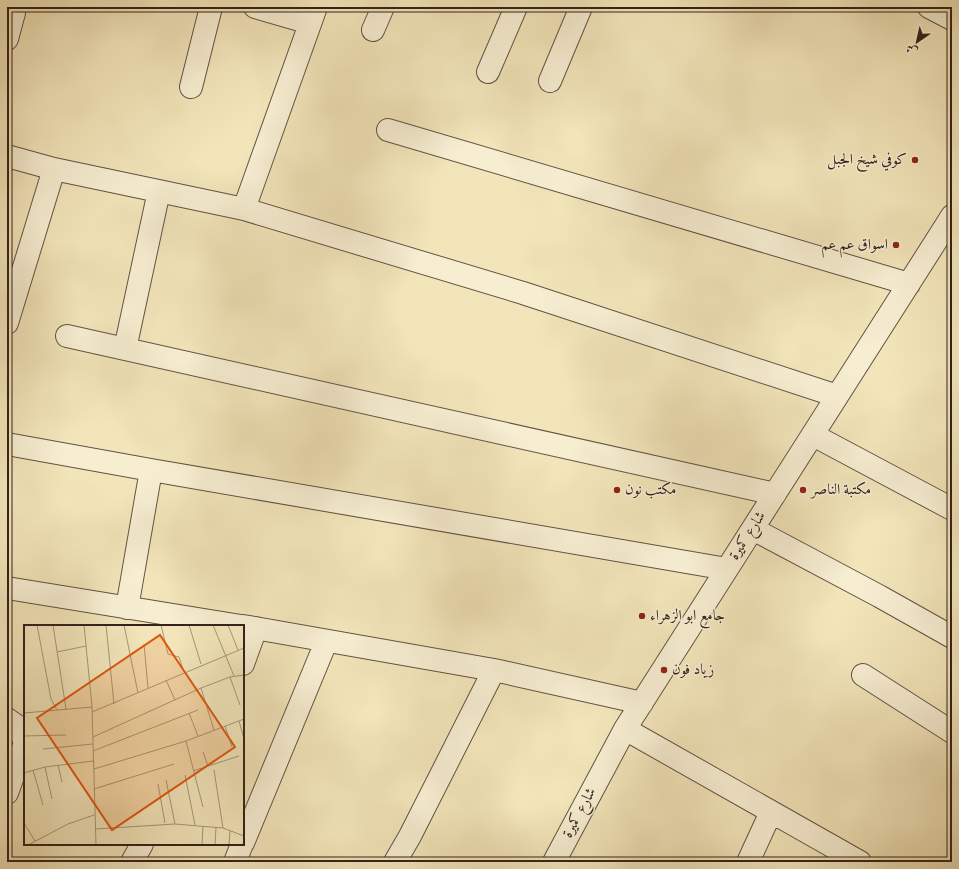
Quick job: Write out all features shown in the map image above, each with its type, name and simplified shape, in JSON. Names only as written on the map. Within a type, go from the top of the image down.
[{"type":"street","points":[[191,88],[211,7]]},
{"type":"street","points":[[244,209],[313,15],[255,7]]},
{"type":"street","points":[[373,30],[383,7]]},
{"type":"street","points":[[488,72],[516,7]]},
{"type":"street","points":[[550,81],[581,7]]},
{"type":"street","points":[[929,7],[952,19]]},
{"type":"street","points":[[7,39],[14,13]]},
{"type":"street","points":[[388,130],[909,284]]},
{"type":"street","points":[[7,156],[54,169],[244,209],[522,293],[837,396]]},
{"type":"street","points":[[7,323],[54,169]]},
{"type":"street","points":[[125,349],[159,192]]},
{"type":"street","name":"شارع كميرة","points":[[554,862],[625,729],[952,216]]},
{"type":"street","points":[[67,336],[775,494]]},
{"type":"street","points":[[813,435],[952,509]]},
{"type":"street","points":[[7,444],[727,569]]},
{"type":"street","points":[[127,608],[151,470]]},
{"type":"street","points":[[753,529],[879,596],[952,637]]},
{"type":"street","points":[[7,588],[234,625]]},
{"type":"street","points":[[244,655],[247,627],[326,642],[494,670],[642,703]]},
{"type":"street","points":[[244,841],[326,642]]},
{"type":"street","points":[[395,862],[410,836],[494,670]]},
{"type":"street","points":[[864,675],[952,732]]},
{"type":"street","points":[[7,719],[17,726],[24,741]]},
{"type":"street","points":[[625,729],[771,812],[825,852],[860,862]]},
{"type":"street","points":[[7,793],[24,746]]},
{"type":"street","points":[[748,862],[771,812]]},
{"type":"street","points":[[132,862],[141,845]]},
{"type":"street","points":[[235,862],[242,845]]},
{"type":"place","name":"كوفي شيخ الجبل","points":[[915,160]]},
{"type":"place","name":"اسواق عم عم","points":[[896,245]]},
{"type":"place","name":"مكتب نون","points":[[617,490]]},
{"type":"place","name":"مكتبة الناصر","points":[[803,490]]},
{"type":"place","name":"جامع ابو الزهراء","points":[[642,616]]},
{"type":"place","name":"زياد فون","points":[[664,670]]}]
